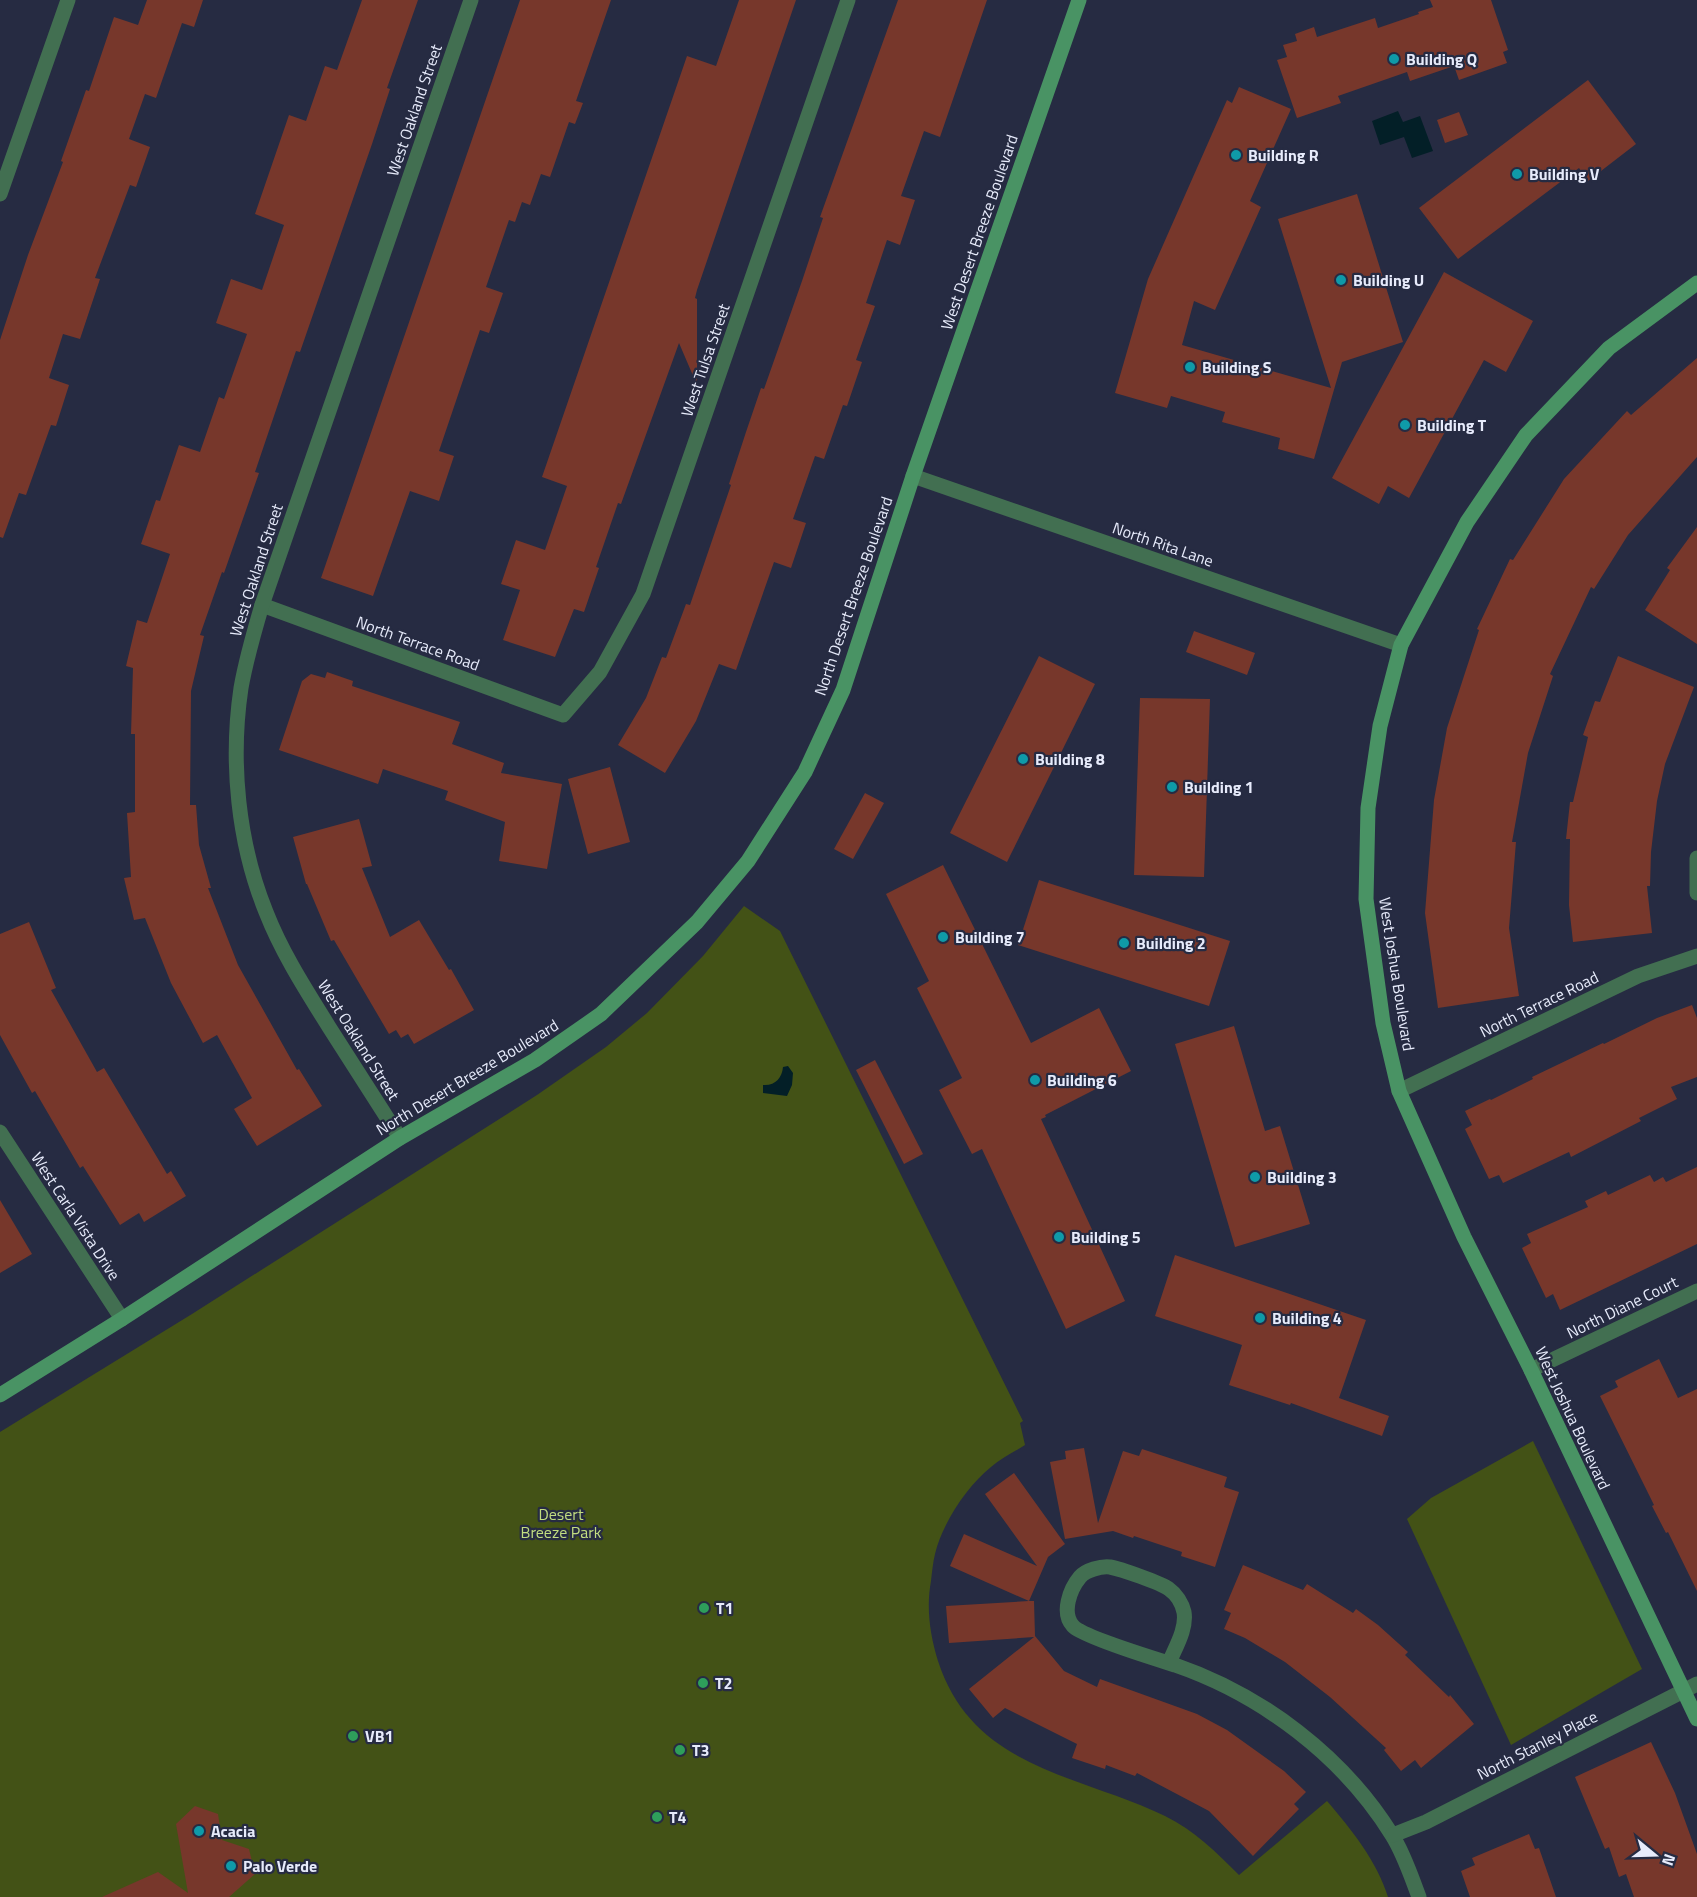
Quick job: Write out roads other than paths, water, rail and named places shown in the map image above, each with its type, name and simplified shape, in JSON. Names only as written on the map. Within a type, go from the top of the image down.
[{"type":"street","points":[[0,194],[68,0]]},
{"type":"street","name":"West Oakland Street","points":[[400,1138],[286,957],[266,912],[246,846],[240,803],[237,728],[249,647],[262,604],[471,0]]},
{"type":"street","name":"West Tulsa Street","points":[[562,715],[600,672],[643,594],[848,0]]},
{"type":"street","name":"West Desert Breeze Boulevard","points":[[913,476],[1079,0]]},
{"type":"street","name":"West Joshua Boulevard","points":[[1697,283],[1609,348],[1526,435],[1467,522],[1401,645],[1380,726],[1368,808],[1366,899],[1383,1023],[1399,1091],[1464,1237],[1691,1687],[1697,1719]]},
{"type":"street","name":"North Rita Lane","points":[[913,476],[1401,645]]},
{"type":"street","name":"North Desert Breeze Boulevard","points":[[0,1395],[122,1319],[400,1138],[535,1060],[600,1014],[697,922],[748,861],[805,772],[843,690],[913,476]]},
{"type":"street","name":"North Terrace Road","points":[[262,604],[562,715]]},
{"type":"street","points":[[1697,858],[1697,892]]},
{"type":"street","name":"North Terrace Road","points":[[1399,1091],[1638,976],[1697,956]]},
{"type":"street","name":"West Carla Vista Drive","points":[[0,1132],[122,1319]]},
{"type":"street","name":"North Diane Court","points":[[1531,1370],[1696,1293]]},
{"type":"street","points":[[1169,1663],[1183,1628],[1184,1613],[1180,1601],[1169,1589],[1108,1567],[1082,1574],[1069,1596],[1068,1614],[1072,1625],[1082,1633],[1169,1663],[1205,1675],[1277,1717],[1332,1762],[1366,1799],[1392,1835],[1409,1868],[1419,1897]]},
{"type":"street","name":"North Stanley Place","points":[[1392,1835],[1426,1822],[1691,1687]]},
{"type":"water","points":[[1398,111],[1403,122],[1420,116],[1433,151],[1412,158],[1404,137],[1380,145],[1372,121]]},
{"type":"water","points":[[788,1066],[793,1073],[792,1085],[787,1096],[763,1093],[763,1085],[774,1083],[781,1075],[783,1067]]},
{"type":"place","name":"Building Q","points":[[1394,59]]},
{"type":"place","name":"Building R","points":[[1236,155]]},
{"type":"place","name":"Building V","points":[[1517,174]]},
{"type":"place","name":"Building U","points":[[1341,280]]},
{"type":"place","name":"Building S","points":[[1190,367]]},
{"type":"place","name":"Building T","points":[[1405,425]]},
{"type":"place","name":"Building 8","points":[[1023,759]]},
{"type":"place","name":"Building 1","points":[[1172,787]]},
{"type":"place","name":"Building 7","points":[[943,937]]},
{"type":"place","name":"Building 2","points":[[1124,943]]},
{"type":"place","name":"Building 6","points":[[1035,1080]]},
{"type":"place","name":"Building 3","points":[[1255,1177]]},
{"type":"place","name":"Building 5","points":[[1059,1237]]},
{"type":"place","name":"Building 4","points":[[1260,1318]]},
{"type":"place","name":"T1","points":[[704,1608]]},
{"type":"place","name":"T2","points":[[703,1683]]},
{"type":"place","name":"VB1","points":[[353,1736]]},
{"type":"place","name":"T3","points":[[680,1750]]},
{"type":"place","name":"T4","points":[[657,1817]]},
{"type":"place","name":"Acacia","points":[[199,1831]]},
{"type":"place","name":"Palo Verde","points":[[231,1866]]},
{"type":"park label","name":"Desert Breeze Park","points":[[561,1523]]}]
